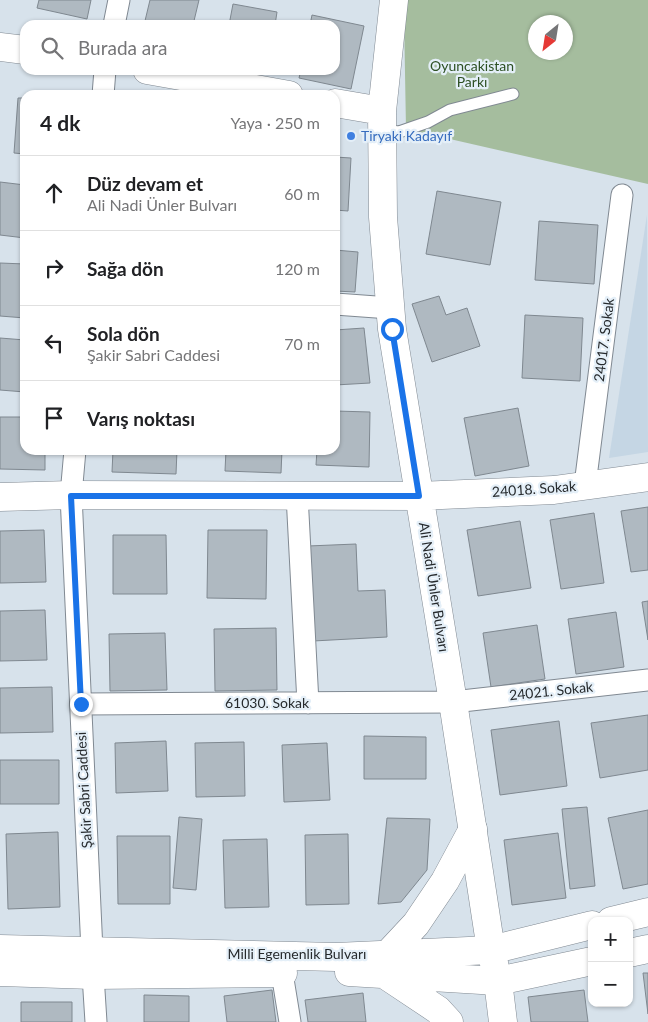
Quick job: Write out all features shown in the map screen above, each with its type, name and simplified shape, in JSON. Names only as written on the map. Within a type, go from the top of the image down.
[{"type":"street","points":[[115,20],[119,0]]},
{"type":"street","name":"Ali Nadi Ünler Bulvarı","points":[[394,0],[382,121],[383,217],[392,329],[504,1022]]},
{"type":"street","points":[[0,47],[20,49]]},
{"type":"street","points":[[103,90],[105,75]]},
{"type":"street","points":[[175,75],[261,90]]},
{"type":"street","points":[[340,105],[382,121]]},
{"type":"street","name":"24017. Sokak","points":[[585,485],[622,195]]},
{"type":"street","points":[[340,304],[390,308]]},
{"type":"street","name":"Şakir Sabri Caddesi","points":[[75,455],[71,496],[96,1022]]},
{"type":"street","name":"24018. Sokak","points":[[0,497],[419,496],[554,490],[648,477]]},
{"type":"street","points":[[297,496],[308,703]]},
{"type":"street","name":"24021. Sokak","points":[[453,702],[648,680]]},
{"type":"street","name":"61030. Sokak","points":[[81,704],[453,702]]},
{"type":"street","points":[[449,1022],[386,964],[445,881],[473,829]]},
{"type":"street","points":[[627,917],[648,912]]},
{"type":"street","name":"Milli Egemenlik Bulvarı","points":[[0,949],[92,963],[282,973],[386,964],[491,950],[588,926]]},
{"type":"street","points":[[633,952],[648,949]]},
{"type":"street","name":"Milli Egemenlik Bulvarı","points":[[0,972],[92,963],[336,957],[498,981],[588,962]]},
{"type":"street","points":[[282,973],[290,1022]]},
{"type":"lane","points":[[382,121],[399,132],[428,122],[450,110],[513,94]]},
{"type":"shaded area","points":[[647,215],[648,452],[609,458]]},
{"type":"green space","name":"Oyuncakistan Parkı","points":[[408,0],[648,0],[648,184],[406,129],[404,16]]},
{"type":"building","points":[[39,0],[91,0],[87,19],[37,8]]},
{"type":"building","points":[[150,0],[199,0],[194,20],[145,20]]},
{"type":"building","points":[[233,4],[277,12],[276,20],[230,20]]},
{"type":"building","points":[[312,15],[336,20],[311,20]]},
{"type":"building","points":[[340,21],[364,26],[351,89],[299,78],[300,75],[340,75]]},
{"type":"building","points":[[18,98],[20,98],[20,154],[14,153]]},
{"type":"building","points":[[340,157],[351,158],[348,211],[340,210]]},
{"type":"building","points":[[0,182],[20,184],[20,237],[0,235]]},
{"type":"building","points":[[437,191],[501,202],[490,265],[426,254]]},
{"type":"building","points":[[539,221],[598,225],[594,284],[535,280]]},
{"type":"building","points":[[340,250],[358,252],[355,292],[340,291]]},
{"type":"building","points":[[0,263],[20,264],[20,318],[0,316]]},
{"type":"building","points":[[439,296],[446,315],[467,308],[480,346],[432,362],[412,304]]},
{"type":"building","points":[[525,315],[583,318],[580,381],[522,378]]},
{"type":"building","points":[[364,328],[370,383],[340,385],[340,330]]},
{"type":"building","points":[[0,338],[20,340],[20,392],[0,390]]},
{"type":"building","points":[[518,408],[529,466],[475,476],[464,418]]},
{"type":"building","points":[[340,411],[370,412],[369,467],[316,465],[317,455],[340,455]]},
{"type":"building","points":[[0,417],[20,417],[20,455],[45,455],[45,470],[0,469]]},
{"type":"building","points":[[113,455],[177,455],[176,474],[112,472]]},
{"type":"building","points":[[226,455],[282,455],[281,473],[225,471]]},
{"type":"building","points":[[648,507],[648,570],[631,572],[621,511]]},
{"type":"building","points":[[594,513],[604,583],[561,589],[550,520]]},
{"type":"building","points":[[520,521],[531,588],[478,596],[467,530]]},
{"type":"building","points":[[44,530],[46,582],[0,583],[0,531]]},
{"type":"building","points":[[208,530],[267,530],[266,599],[207,598]]},
{"type":"building","points":[[113,535],[166,535],[167,594],[113,594]]},
{"type":"building","points":[[356,544],[358,591],[385,590],[387,637],[313,641],[308,546]]},
{"type":"building","points":[[648,601],[648,640],[642,602]]},
{"type":"building","points":[[45,610],[47,660],[0,661],[0,611]]},
{"type":"building","points":[[616,612],[624,667],[576,674],[568,619]]},
{"type":"building","points":[[537,625],[545,679],[491,687],[483,633]]},
{"type":"building","points":[[276,628],[277,690],[215,691],[214,629]]},
{"type":"building","points":[[165,633],[167,690],[110,691],[109,634]]},
{"type":"building","points":[[52,687],[53,732],[0,733],[0,688]]},
{"type":"building","points":[[648,715],[648,770],[600,778],[591,723]]},
{"type":"building","points":[[559,721],[567,786],[500,795],[491,730]]},
{"type":"building","points":[[364,736],[426,737],[426,779],[364,779]]},
{"type":"building","points":[[166,741],[168,791],[116,793],[115,743]]},
{"type":"building","points":[[244,742],[245,796],[196,797],[195,743]]},
{"type":"building","points":[[327,743],[330,800],[284,802],[282,745]]},
{"type":"building","points":[[0,760],[59,760],[59,804],[0,804]]},
{"type":"building","points":[[587,807],[595,886],[570,889],[562,809]]},
{"type":"building","points":[[648,810],[648,884],[623,889],[608,818]]},
{"type":"building","points":[[179,817],[202,819],[196,890],[173,888]]},
{"type":"building","points":[[387,818],[430,819],[427,870],[401,902],[378,904]]},
{"type":"building","points":[[58,832],[60,907],[8,909],[6,834]]},
{"type":"building","points":[[558,833],[566,898],[512,905],[504,840]]},
{"type":"building","points":[[348,834],[349,904],[306,905],[305,835]]},
{"type":"building","points":[[117,836],[170,836],[170,904],[118,904]]},
{"type":"building","points":[[267,839],[269,907],[225,908],[223,840]]},
{"type":"building","points":[[643,973],[648,973],[648,1014]]},
{"type":"building","points":[[272,990],[276,1022],[227,1022],[224,996]]},
{"type":"building","points":[[584,990],[588,1022],[531,1022],[528,997]]},
{"type":"building","points":[[363,993],[366,1022],[308,1022],[305,1000]]},
{"type":"building","points":[[144,995],[189,996],[189,1022],[144,1022]]},
{"type":"building","points":[[21,1002],[72,1002],[72,1022],[21,1022]]},
{"type":"place","name":"Tiryaki Kadayıf","points":[[351,136]]},
{"type":"route","points":[[81,704],[71,496],[419,496],[392,329]]}]
